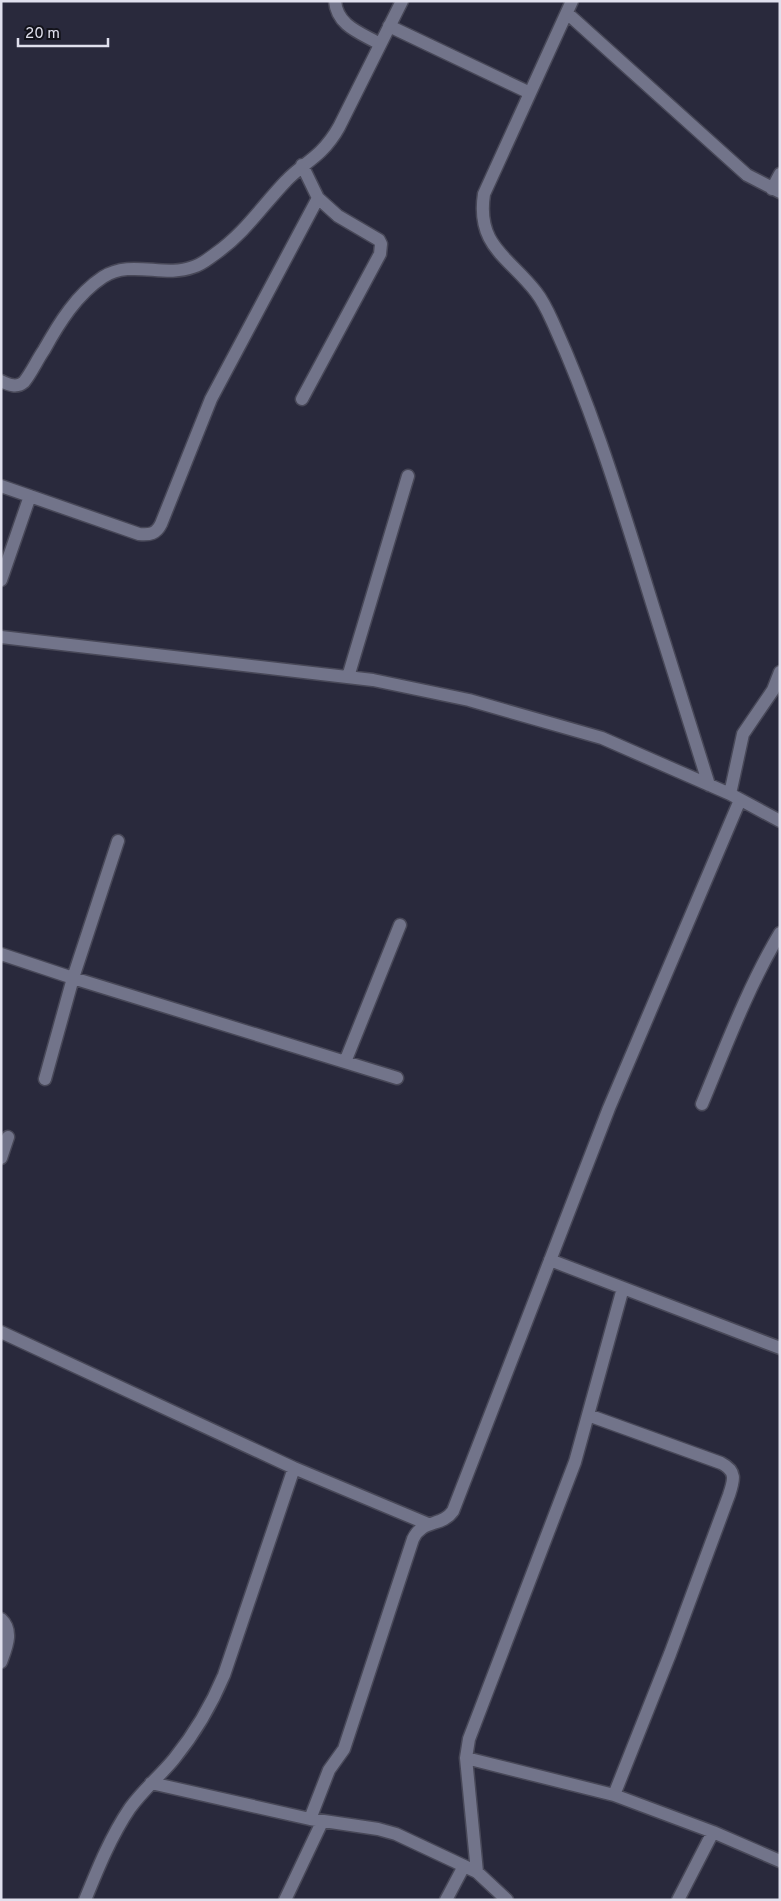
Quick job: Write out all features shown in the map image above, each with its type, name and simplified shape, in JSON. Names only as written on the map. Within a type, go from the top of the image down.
[{"type":"street","points":[[335,1],[338,15],[343,23],[380,44]]},
{"type":"street","points":[[1,381],[14,386],[24,382],[56,328],[92,285],[106,275],[118,270],[177,270],[193,267],[239,236],[285,182],[302,165],[320,152],[339,127],[402,1]]},
{"type":"street","points":[[572,1],[484,194],[482,208],[484,224],[490,239],[506,260],[536,292],[543,304],[554,325],[597,430],[709,785]]},
{"type":"street","points":[[566,13],[747,175],[776,191],[780,174]]},
{"type":"street","points":[[389,26],[530,93]]},
{"type":"street","points":[[302,165],[318,198],[338,216],[379,240],[382,249],[302,399]]},
{"type":"street","points":[[1,486],[139,534],[148,535],[158,530],[211,399],[318,198]]},
{"type":"street","points":[[348,677],[408,476]]},
{"type":"street","points":[[1,580],[30,496]]},
{"type":"street","points":[[1,637],[373,680],[469,700],[602,738],[735,797],[780,821]]},
{"type":"street","points":[[285,1900],[316,1820],[329,1770],[344,1749],[413,1539],[416,1533],[428,1524],[444,1520],[453,1511],[609,1108],[735,797],[743,734],[773,690],[780,672]]},
{"type":"street","points":[[45,1079],[74,978],[118,841]]},
{"type":"street","points":[[345,1062],[400,924]]},
{"type":"street","points":[[702,1104],[745,999],[764,959],[780,933]]},
{"type":"street","points":[[1,954],[397,1078]]},
{"type":"street","points":[[1,1158],[8,1137]]},
{"type":"street","points":[[550,1260],[780,1348]]},
{"type":"street","points":[[477,1872],[466,1758],[469,1739],[576,1462],[623,1288]]},
{"type":"street","points":[[1,1332],[294,1468],[428,1524]]},
{"type":"street","points":[[588,1414],[721,1463],[732,1471],[733,1477],[730,1490],[670,1654],[614,1795]]},
{"type":"street","points":[[85,1900],[99,1864],[131,1807],[173,1760],[194,1732],[214,1700],[294,1468]]},
{"type":"street","points":[[1,1619],[8,1628],[1,1662]]},
{"type":"street","points":[[466,1758],[614,1795],[713,1832],[780,1862]]},
{"type":"street","points":[[151,1783],[316,1820],[378,1829],[396,1834],[477,1872],[507,1900]]},
{"type":"street","points":[[678,1900],[713,1832]]},
{"type":"street","points":[[446,1900],[464,1866]]}]
